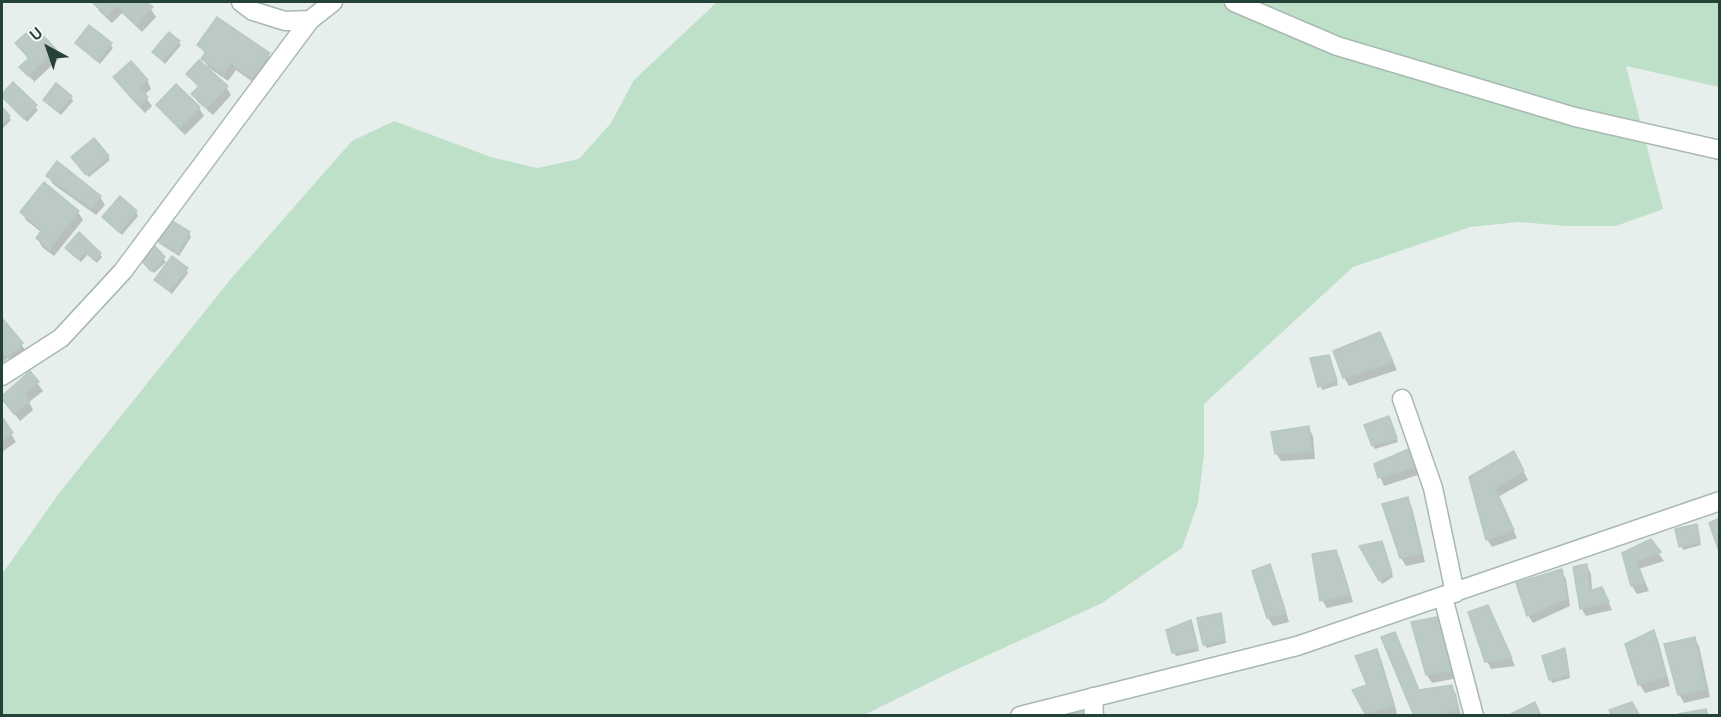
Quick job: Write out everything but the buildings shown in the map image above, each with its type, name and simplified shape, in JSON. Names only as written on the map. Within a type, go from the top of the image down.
[{"type":"street","points":[[241,2],[253,11],[285,21],[310,20]]},
{"type":"street","points":[[2,376],[61,338],[123,271],[310,20],[333,2]]},
{"type":"street","points":[[1234,2],[1348,49],[1575,117],[1719,150]]},
{"type":"street","points":[[1402,399],[1433,488],[1449,595],[1474,716]]},
{"type":"street","points":[[1020,716],[1297,646],[1719,501]]},
{"type":"street","points":[[1092,697],[1094,716]]},
{"type":"green space","points":[[717,2],[1719,2],[1719,87],[1626,66],[1663,209],[1616,226],[1566,226],[1519,222],[1470,227],[1353,267],[1204,404],[1204,454],[1198,503],[1182,548],[1102,603],[951,672],[864,715],[2,716],[2,574],[60,492],[230,280],[352,141],[394,121],[491,157],[537,168],[579,159],[611,123],[634,80]]}]
